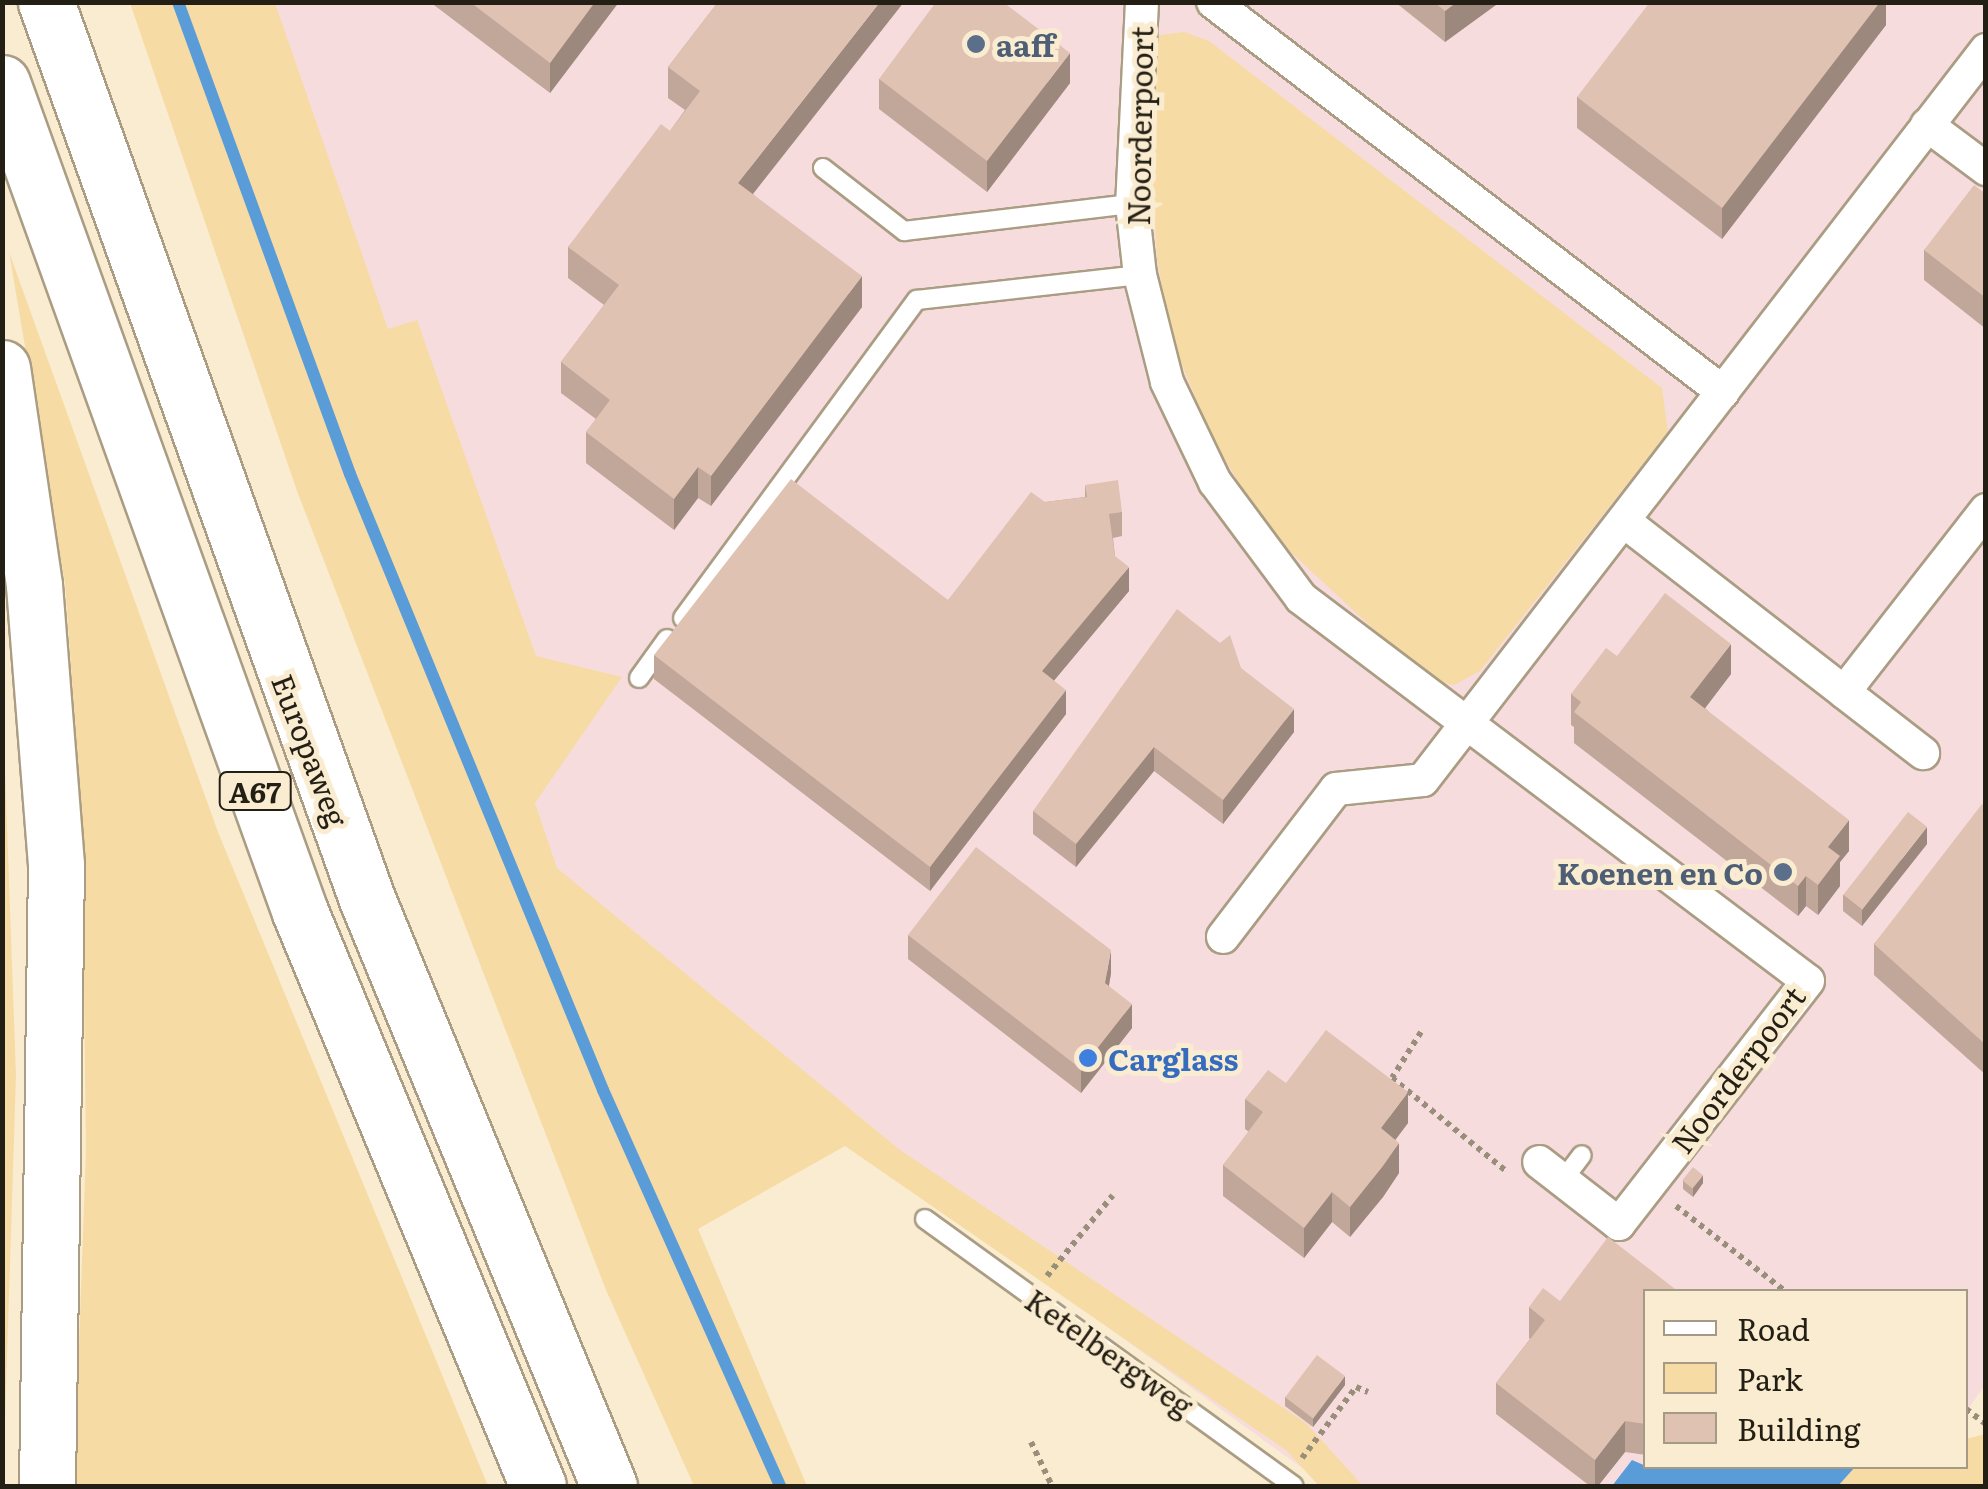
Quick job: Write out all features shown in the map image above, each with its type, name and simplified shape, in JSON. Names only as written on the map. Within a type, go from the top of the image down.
[{"type":"highway","name":"Europaweg","points":[[46,2],[368,900],[609,1486]]},
{"type":"highway","name":"A67","points":[[2,83],[300,912],[538,1486]]},
{"type":"highway","points":[[2,368],[34,585],[56,865],[48,1486]]},
{"type":"street","name":"Noorderpoort","points":[[1142,2],[1132,204],[1140,275],[1166,382],[1215,482],[1302,598],[1808,981],[1619,1224],[1551,1170]]},
{"type":"street","points":[[1213,2],[1723,392]]},
{"type":"street","points":[[1223,937],[1336,789],[1423,780],[1986,50]]},
{"type":"street","points":[[1928,125],[1986,169]]},
{"type":"street","points":[[1844,692],[1986,510]]},
{"type":"street","points":[[1625,522],[1923,753]]},
{"type":"lane","points":[[822,168],[904,231],[1132,204]]},
{"type":"lane","points":[[639,678],[916,300],[1140,275]]},
{"type":"lane","name":"Ketelbergweg","points":[[924,1220],[1290,1483]]},
{"type":"path","points":[[1421,1032],[1392,1078],[1551,1170]]},
{"type":"path","points":[[1649,1185],[1782,1289]]},
{"type":"path","points":[[1031,1297],[1114,1194]]},
{"type":"path","points":[[1290,1483],[1356,1387],[1368,1392]]},
{"type":"path","points":[[1031,1442],[1052,1486]]},
{"type":"shaded area","points":[[233,3],[1985,3],[1985,1385],[1968,1409],[1968,1289],[1643,1289],[1643,1469],[1922,1469],[1909,1486],[1327,1486],[553,925]]},
{"type":"green space","points":[[130,3],[275,3],[388,329],[417,320],[536,656],[622,677],[535,803],[557,868],[900,1150],[1306,1423],[1363,1486],[1319,1486],[1287,1451],[845,1146],[698,1229],[807,1486],[694,1486],[606,1290],[297,491]]},
{"type":"green space","points":[[1184,32],[1209,41],[1662,388],[1668,432],[1480,671],[1454,685],[1428,680],[1267,530],[1211,436],[1171,338],[1157,258],[1145,54],[1160,35]]},
{"type":"green space","points":[[9,252],[218,832],[488,1486],[74,1486],[86,1149],[82,817],[65,583]]},
{"type":"green space","points":[[2,686],[16,1075],[3,1486],[2,1486]]},
{"type":"green space","points":[[1985,1434],[1985,1486],[1838,1486],[1853,1469],[1968,1469],[1968,1438]]},
{"type":"water","points":[[1632,1460],[1643,1465],[1643,1469],[1853,1469],[1838,1486],[1612,1486]]},
{"type":"building","points":[[470,2],[595,2],[550,63]]},
{"type":"building","points":[[718,2],[880,2],[738,183],[862,276],[711,476],[698,467],[674,499],[586,432],[610,400],[561,362],[619,285],[568,247],[661,124],[670,131],[700,91],[668,67]]},
{"type":"building","points":[[936,2],[1003,2],[1070,53],[987,161],[879,79]]},
{"type":"building","points":[[1434,2],[1457,2],[1445,11]]},
{"type":"building","points":[[1650,2],[1880,2],[1722,208],[1577,97]]},
{"type":"building","points":[[1974,185],[1986,194],[1986,298],[1924,250]]},
{"type":"building","points":[[791,479],[948,600],[1031,492],[1045,502],[1087,497],[1085,485],[1118,480],[1122,512],[1109,514],[1115,556],[1129,567],[1042,671],[1066,690],[930,867],[654,655]]},
{"type":"building","points":[[1665,593],[1731,644],[1690,697],[1849,820],[1828,847],[1840,856],[1818,885],[1806,876],[1798,886],[1574,712],[1581,702],[1571,694],[1606,648],[1617,656]]},
{"type":"building","points":[[1177,609],[1220,643],[1230,635],[1241,668],[1294,709],[1223,800],[1154,747],[1076,844],[1033,811]]},
{"type":"building","points":[[1982,804],[1986,807],[1986,1045],[1874,944]]},
{"type":"building","points":[[1908,812],[1927,827],[1862,910],[1843,895]]},
{"type":"building","points":[[976,847],[1111,950],[1105,983],[1132,1004],[1081,1069],[908,935]]},
{"type":"building","points":[[1326,1030],[1408,1092],[1381,1128],[1399,1143],[1383,1166],[1350,1207],[1332,1192],[1304,1228],[1223,1165],[1263,1112],[1245,1099],[1268,1070],[1286,1083]]},
{"type":"building","points":[[1693,1167],[1703,1175],[1692,1188],[1682,1180]]},
{"type":"building","points":[[1608,1237],[1675,1289],[1643,1289],[1643,1424],[1625,1421],[1595,1460],[1496,1383],[1545,1320],[1529,1307],[1543,1288],[1560,1301]]},
{"type":"building","points":[[1317,1355],[1345,1376],[1313,1418],[1285,1397]]},
{"type":"waterway","points":[[178,2],[350,474],[603,1090],[780,1486]]},
{"type":"place","name":"aaff","points":[[976,44]]},
{"type":"place","name":"Koenen en Co","points":[[1783,872]]},
{"type":"place","name":"Carglass","points":[[1088,1058]]}]
